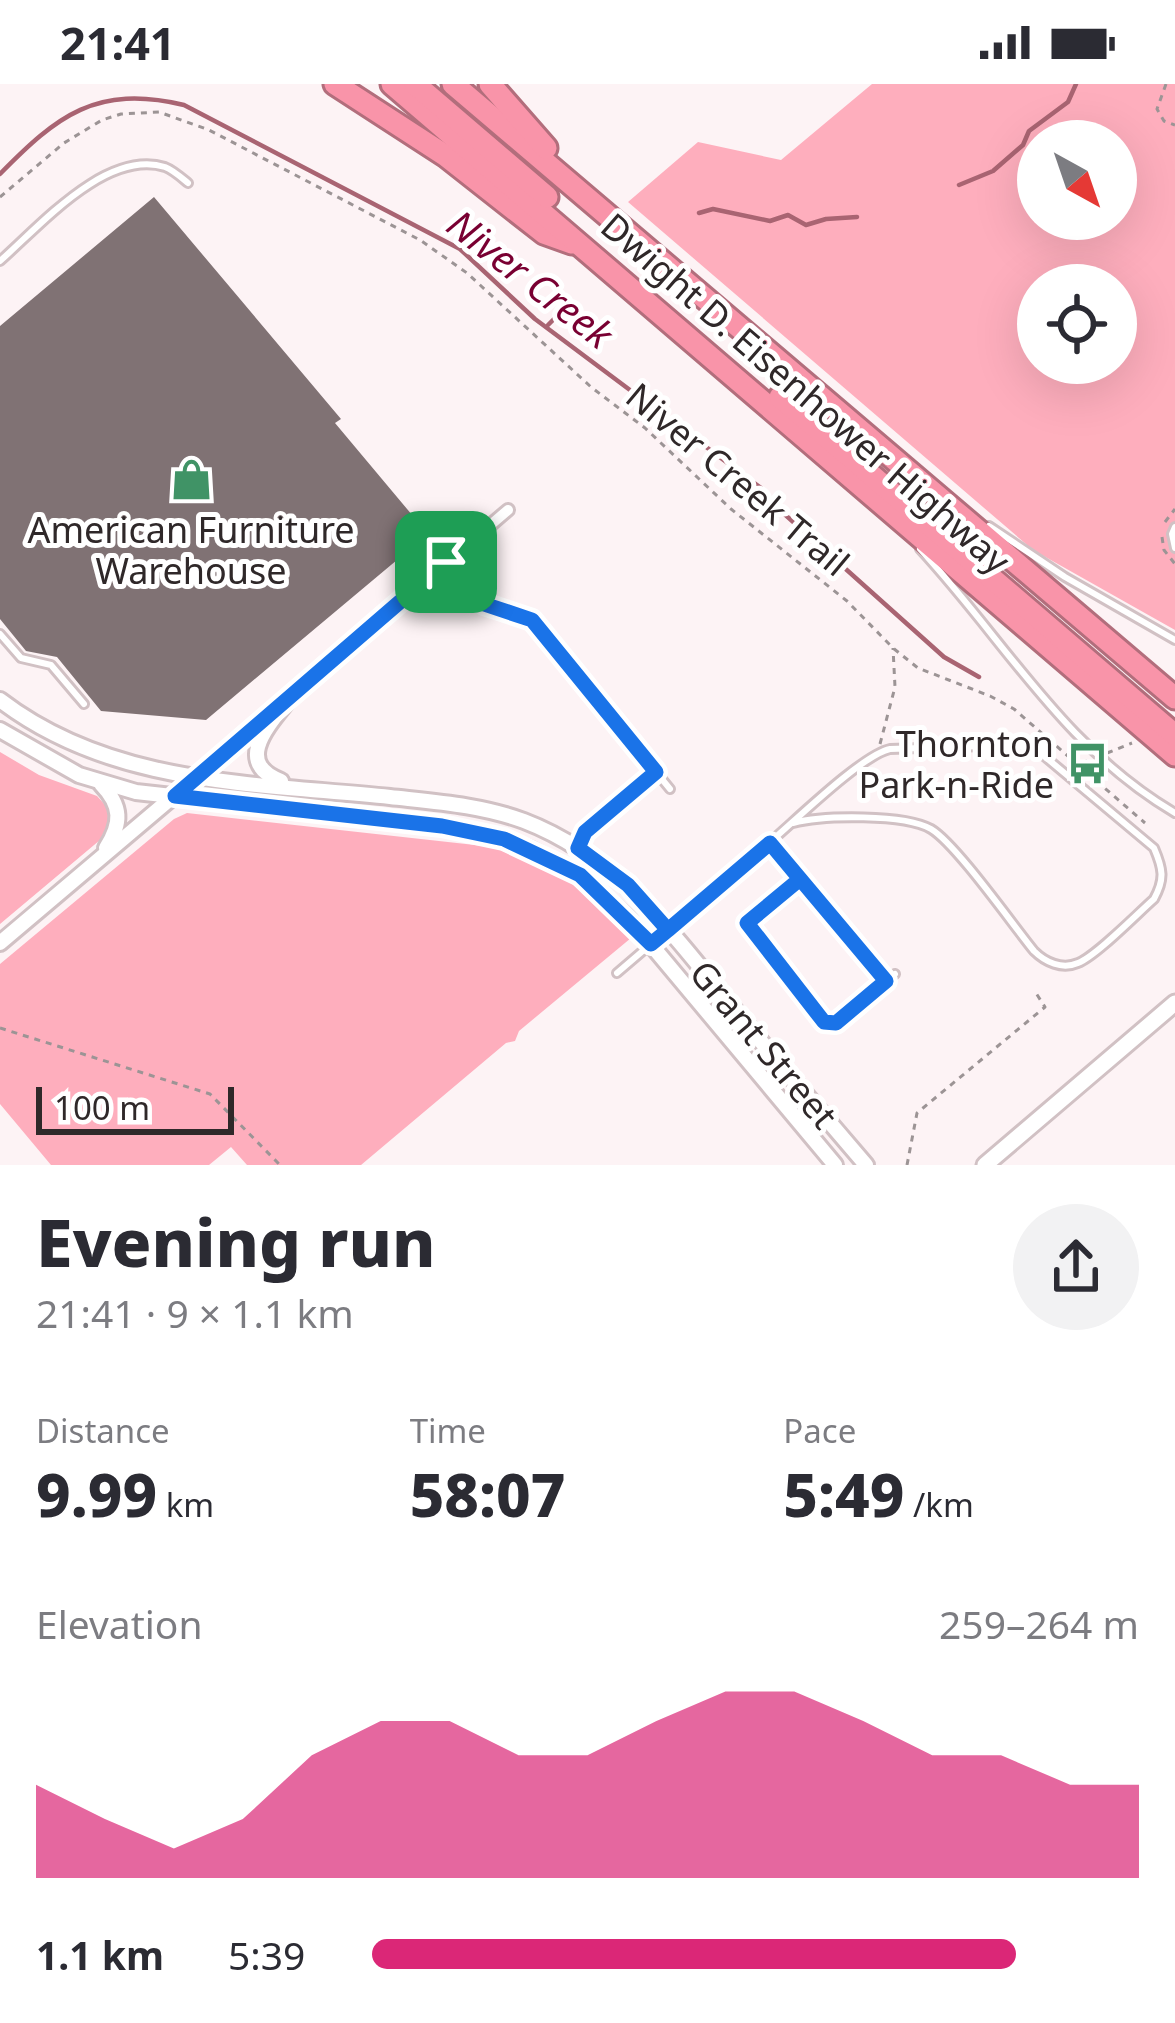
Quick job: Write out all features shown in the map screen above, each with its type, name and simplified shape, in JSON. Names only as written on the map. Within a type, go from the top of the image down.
[{"type":"highway","points":[[334,84],[446,157],[544,233],[589,249]]},
{"type":"highway","name":"Dwight D. Eisenhower Highway","points":[[392,84],[1175,754]]},
{"type":"highway","points":[[415,84],[1175,734]]},
{"type":"highway","name":"Dwight D. Eisenhower Highway","points":[[453,84],[1175,698]]},
{"type":"highway","points":[[490,84],[635,238]]},
{"type":"main road","points":[[996,1162],[1175,1004]]},
{"type":"street","points":[[0,943],[508,510]]},
{"type":"street","points":[[293,694],[258,744],[256,755],[262,772],[303,788]]},
{"type":"street","name":"Grant Street","points":[[0,700],[49,734],[129,765],[195,778],[474,807],[525,822],[578,848],[628,885],[866,1165]]},
{"type":"street","name":"Grant Street","points":[[0,730],[42,756],[97,781],[136,792],[442,826],[504,839],[580,875],[651,944],[835,1165]]},
{"type":"street","points":[[97,781],[119,811],[115,835],[99,859]]},
{"type":"lane","points":[[0,261],[96,178],[132,165],[166,167],[188,183]]},
{"type":"lane","points":[[885,452],[1043,563],[1175,640]]},
{"type":"lane","points":[[861,485],[946,578],[1059,720],[1114,771],[1175,813]]},
{"type":"lane","points":[[1175,527],[1175,548]]},
{"type":"lane","points":[[446,562],[484,604],[532,620],[670,789]]},
{"type":"lane","points":[[0,634],[21,658],[51,665],[84,704]]},
{"type":"lane","points":[[617,973],[793,823],[879,752],[1016,745],[1037,750],[1154,848],[1163,871],[1162,885],[1154,899],[1078,963],[1060,965],[1046,962],[1034,951],[963,862],[928,827],[843,816],[793,823]]},
{"type":"lane","points":[[578,848],[585,832],[656,772]]},
{"type":"lane","points":[[770,843],[886,981]]},
{"type":"lane","points":[[800,879],[747,923],[824,1022],[836,1023],[895,974]]},
{"type":"path","points":[[1166,84],[1156,109],[1164,121],[1175,125]]},
{"type":"path","name":"Niver Creek Trail","points":[[0,197],[64,143],[102,120],[159,112],[209,130],[452,261],[731,509],[847,601],[893,648],[918,668],[1014,709],[1043,736]]},
{"type":"path","points":[[879,752],[895,687],[893,648]]},
{"type":"path","points":[[1077,764],[1145,823]]},
{"type":"path","points":[[908,1165],[917,1113],[1045,1007],[1034,990]]},
{"type":"path","points":[[0,1028],[210,1094],[280,1165]]},
{"type":"shaded area","points":[[872,84],[1175,84],[1175,630],[1033,550],[628,202],[698,142],[781,160]]},
{"type":"shaded area","points":[[0,752],[39,775],[97,796],[110,820],[100,840],[0,924]]},
{"type":"shaded area","points":[[187,813],[493,847],[563,877],[612,915],[631,938],[519,1031],[515,1041],[506,1043],[361,1165],[247,1165],[231,1147],[209,1165],[51,1165],[0,1104],[0,964]]},
{"type":"building","name":"American Furniture Warehouse","points":[[154,197],[341,419],[335,423],[428,534],[206,720],[101,711],[57,657],[26,651],[0,619],[0,326]]},
{"type":"waterway","points":[[959,185],[993,171],[1023,145],[1029,131],[1068,102],[1076,84]]},
{"type":"waterway","name":"Niver Creek","points":[[0,174],[40,136],[80,110],[126,99],[184,105],[460,249],[535,319],[761,488],[944,657],[979,677]]},
{"type":"waterway","points":[[699,213],[713,209],[770,221],[788,215],[806,225],[857,217]]},
{"type":"waterway","points":[[548,325],[563,310]]},
{"type":"place","name":"American Furniture Warehouse","points":[[191,479]]},
{"type":"place","name":"Thornton Park-n-Ride","points":[[1088,764]]},
{"type":"route","points":[[446,562],[175,796],[442,826],[504,839],[580,875],[651,944],[668,930],[770,843],[800,879],[747,923],[824,1022],[836,1023],[886,981],[770,843],[668,930],[628,885],[578,848],[585,832],[656,772],[532,620],[484,604],[446,562]]}]
